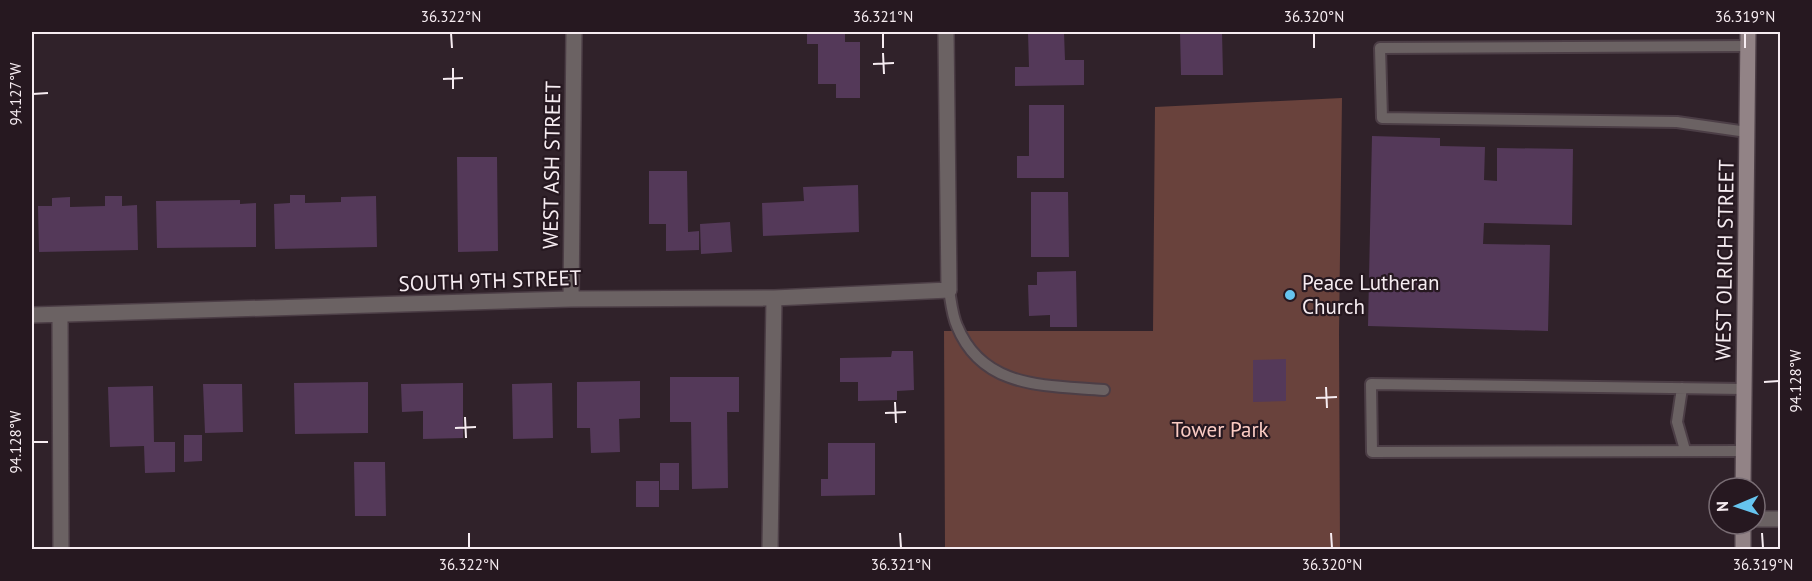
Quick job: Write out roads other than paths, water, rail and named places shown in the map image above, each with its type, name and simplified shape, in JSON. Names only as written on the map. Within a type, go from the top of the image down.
[{"type":"street","name":"WEST ASH STREET","points":[[571,299],[574,32]]},
{"type":"street","points":[[946,32],[949,290]]},
{"type":"street","name":"WEST OLRICH STREET","points":[[1743,476],[1748,39]]},
{"type":"street","name":"SOUTH 9TH STREET","points":[[32,315],[571,299],[774,298],[949,290]]},
{"type":"street","points":[[770,549],[774,298]]},
{"type":"street","points":[[60,315],[61,549]]},
{"type":"lane","points":[[1747,132],[1677,122],[1382,118],[1380,48],[1748,39]]},
{"type":"lane","points":[[949,290],[956,325],[968,347],[987,367],[1010,378],[1031,384],[1104,390]]},
{"type":"lane","points":[[1744,389],[1371,384],[1372,452],[1744,451]]},
{"type":"lane","points":[[1682,388],[1677,422],[1684,450]]},
{"type":"place","name":"Peace Lutheran Church","points":[[1290,295]]},
{"type":"park label","name":"Tower Park","points":[[1220,430]]}]
